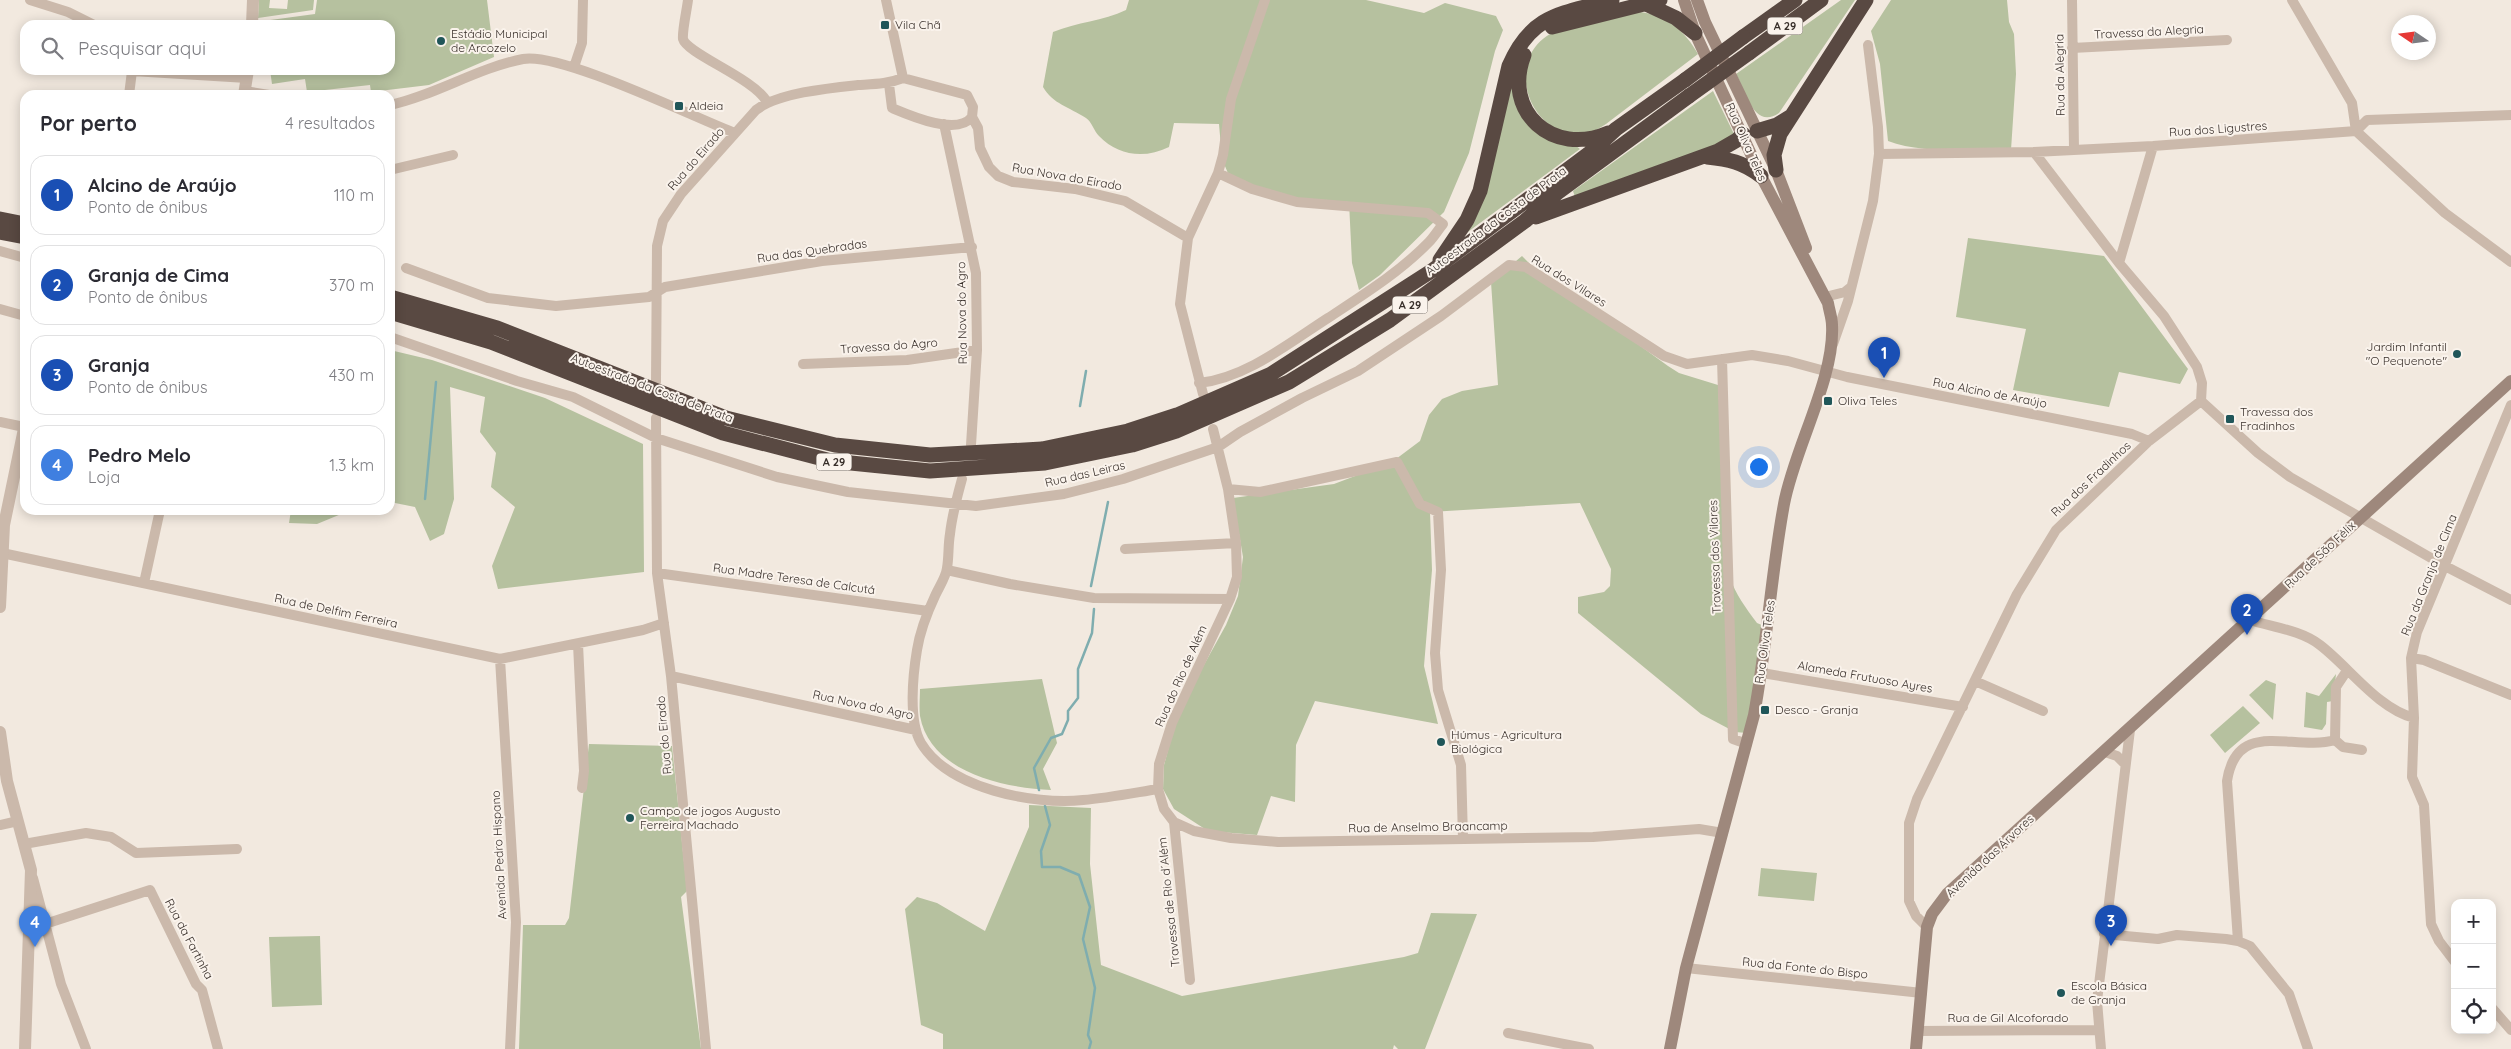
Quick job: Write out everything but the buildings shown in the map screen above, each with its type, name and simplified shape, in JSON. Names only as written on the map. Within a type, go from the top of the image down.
[{"type":"highway","points":[[1433,270],[1467,220],[1480,191],[1510,66],[1517,48],[1526,35],[1546,19],[1612,0]]},
{"type":"highway","name":"Autoestrada da Costa de Prata","points":[[395,298],[497,328],[726,418],[835,445],[930,455],[1042,449],[1128,431],[1177,416],[1271,374],[1433,270],[1591,152],[1616,129],[1795,0]]},
{"type":"highway","name":"Autoestrada da Costa de Prata","points":[[395,313],[491,342],[723,433],[831,461],[930,471],[1045,463],[1132,445],[1176,431],[1289,382],[1390,320],[1526,221],[1557,192],[1821,0]]},
{"type":"highway","points":[[1776,170],[1774,155],[1780,134],[1866,0]]},
{"type":"highway","points":[[1616,129],[1598,137],[1581,140],[1561,138],[1544,132],[1532,120],[1523,104],[1518,87],[1518,70],[1525,53],[1539,36],[1553,26],[1653,2],[1695,33]]},
{"type":"highway","points":[[1526,221],[1718,152],[1737,140],[1748,130],[1777,125],[1792,116]]},
{"type":"highway","points":[[1703,156],[1733,160],[1750,167],[1761,176]]},
{"type":"highway","points":[[0,219],[20,223]]},
{"type":"highway","points":[[0,232],[20,236]]},
{"type":"main road","name":"Rua Oliva Teles","points":[[1684,0],[1695,33],[1732,112],[1748,130],[1776,170],[1816,279]]},
{"type":"main road","name":"Rua Oliva Teles","points":[[1670,1049],[1686,968],[1747,744],[1762,673],[1784,502],[1790,473],[1826,371],[1830,352],[1832,324],[1827,301],[1761,176],[1748,130],[1744,104],[1697,1]]},
{"type":"main road","name":"Rua de São Félix","points":[[2130,730],[2511,381]]},
{"type":"main road","name":"Avenida das Árvores","points":[[1916,1049],[1927,927],[1932,914],[1947,894],[2130,730]]},
{"type":"street","points":[[30,0],[68,12],[84,20]]},
{"type":"street","points":[[252,20],[253,0]]},
{"type":"street","points":[[574,67],[582,43],[583,0]]},
{"type":"street","points":[[688,0],[683,39],[689,48],[736,74],[763,94],[767,102],[819,90],[889,84],[903,78],[886,0]]},
{"type":"street","points":[[1203,394],[1180,304],[1188,238],[1218,173],[1223,155],[1231,99],[1265,0]]},
{"type":"street","name":"Rua da Alegria","points":[[2072,0],[2074,149]]},
{"type":"street","points":[[2292,0],[2352,103],[2356,131],[2445,213],[2511,262]]},
{"type":"street","name":"Travessa da Alegria","points":[[2072,48],[2227,40]]},
{"type":"street","name":"Rua Oliva Teles","points":[[1830,352],[1840,328],[1873,201],[1879,154],[1878,127],[1868,45]]},
{"type":"street","points":[[395,104],[412,100],[525,59],[551,61],[574,67],[735,134]]},
{"type":"street","points":[[130,90],[131,75]]},
{"type":"street","points":[[173,75],[246,84],[259,90]]},
{"type":"street","name":"Rua Nova do Eirado","points":[[903,78],[967,95],[973,107],[972,117],[978,128],[980,148],[989,167],[998,176],[1013,182],[1075,189],[1125,201],[1188,238]]},
{"type":"street","points":[[889,84],[892,108],[955,126],[968,122],[972,117]]},
{"type":"street","name":"Rua do Eirado","points":[[656,382],[657,246],[663,221],[681,194],[735,134],[767,102]]},
{"type":"street","points":[[2356,131],[2367,120],[2511,115]]},
{"type":"street","name":"Rua Nova do Agro","points":[[944,124],[976,272],[976,350],[971,445]]},
{"type":"street","name":"Rua dos Ligustres","points":[[1879,154],[2034,152],[2153,146],[2356,131]]},
{"type":"street","points":[[2119,263],[2153,146]]},
{"type":"street","points":[[2034,152],[2119,263],[2164,316],[2197,366],[2202,383],[2201,401],[2258,453],[2290,477],[2445,566],[2511,600]]},
{"type":"street","points":[[395,169],[453,155]]},
{"type":"street","points":[[1199,383],[1214,381],[1233,374],[1277,350],[1383,282],[1430,242],[1442,224],[1428,213],[1297,202],[1252,189],[1218,173]]},
{"type":"street","name":"Rua das Quebradas","points":[[406,268],[488,298],[556,306],[649,297],[665,288],[822,261],[972,247]]},
{"type":"street","points":[[0,251],[20,257]]},
{"type":"street","name":"Rua dos Vilares","points":[[1218,447],[1240,432],[1302,398],[1358,371],[1441,316],[1509,265],[1526,267],[1664,356],[1687,364],[1752,355],[1826,371]]},
{"type":"street","points":[[1827,301],[1841,302],[1849,292]]},
{"type":"street","points":[[0,309],[20,315]]},
{"type":"street","name":"Rua das Leiras","points":[[395,339],[517,381],[573,397],[656,438],[809,485],[848,492],[976,506],[1064,494],[1123,479],[1218,447]]},
{"type":"street","name":"Travessa do Agro","points":[[803,364],[907,360],[976,350]]},
{"type":"street","name":"Travessa dos Vilares","points":[[1722,359],[1733,739],[1747,744]]},
{"type":"street","name":"Rua Alcino de Araújo","points":[[1826,371],[1847,377],[2132,434],[2149,441]]},
{"type":"street","name":"Rua dos Fradinhos","points":[[1927,927],[1916,916],[1909,901],[1909,823],[1918,799],[2017,594],[2056,530],[2149,441],[2201,401]]},
{"type":"street","name":"Rua da Granja de Cima","points":[[2451,957],[2439,942],[2431,924],[2424,805],[2412,778],[2414,718],[2411,658],[2418,632],[2511,405]]},
{"type":"street","name":"Rua do Eirado","points":[[656,418],[657,573],[671,676],[706,1049]]},
{"type":"street","points":[[0,422],[20,425]]},
{"type":"street","name":"Rua do Rio de Além","points":[[1158,789],[1159,764],[1172,723],[1230,599],[1237,577],[1236,543],[1228,489],[1213,429]]},
{"type":"street","points":[[0,608],[4,525],[20,450]]},
{"type":"street","points":[[1228,489],[1260,492],[1396,462],[1420,504],[1438,512],[1441,570],[1435,653],[1438,690],[1461,765],[1463,839]]},
{"type":"street","name":"Rua Nova do Agro","points":[[671,676],[916,730],[912,699],[917,651],[928,611],[947,570],[954,505],[962,479]]},
{"type":"street","points":[[144,583],[159,515]]},
{"type":"street","points":[[1125,549],[1236,543]]},
{"type":"street","name":"Rua de Delfim Ferreira","points":[[2,553],[500,659],[643,630],[664,623]]},
{"type":"street","points":[[947,570],[1010,584],[1094,598],[1230,599]]},
{"type":"street","name":"Rua Madre Teresa de Calcutá","points":[[657,573],[928,611]]},
{"type":"street","points":[[2250,620],[2299,634],[2319,644],[2346,672],[2402,715],[2414,718]]},
{"type":"street","points":[[578,644],[584,771],[582,788]]},
{"type":"street","points":[[2411,658],[2424,660],[2511,695]]},
{"type":"street","name":"Avenida Pedro Hispano","points":[[500,659],[516,922],[510,1049]]},
{"type":"street","points":[[2346,672],[2336,687],[2335,740],[2343,747],[2362,750]]},
{"type":"street","name":"Alameda Frutuoso Ayres","points":[[1762,673],[1963,707]]},
{"type":"street","points":[[1975,682],[2043,711]]},
{"type":"street","points":[[916,730],[920,742],[941,764],[957,776],[992,790],[1043,799],[1082,800],[1158,789],[1164,809],[1174,822]]},
{"type":"street","points":[[2101,1049],[2097,1001],[2130,730]]},
{"type":"street","points":[[0,732],[2,768],[61,984],[86,1049]]},
{"type":"street","points":[[2238,940],[2227,781],[2229,765],[2238,753],[2253,742],[2268,740],[2322,743],[2335,740]]},
{"type":"street","points":[[2105,752],[2117,756],[2125,764]]},
{"type":"street","points":[[0,825],[18,821]]},
{"type":"street","name":"Rua de Anselmo Braancamp","points":[[1174,822],[1194,832],[1231,838],[1278,842],[1594,837],[1699,829],[1723,833]]},
{"type":"street","name":"Travessa de Rio d´Além","points":[[1174,822],[1190,980]]},
{"type":"street","points":[[24,844],[86,833],[111,837],[136,853],[237,849]]},
{"type":"street","points":[[25,1049],[31,870]]},
{"type":"street","name":"Rua da Fartinha","points":[[44,919],[150,890],[196,984],[202,990],[218,1049]]},
{"type":"street","points":[[28,916],[44,919]]},
{"type":"street","points":[[2104,934],[2158,939],[2177,935],[2238,940],[2250,946],[2289,994],[2308,1049]]},
{"type":"street","name":"Rua da Fonte do Bispo","points":[[1686,968],[1922,993]]},
{"type":"street","points":[[2496,1013],[2511,1030]]},
{"type":"street","name":"Rua de Gil Alcoforado","points":[[1918,1031],[2098,1030]]},
{"type":"street","points":[[1508,1033],[1589,1049]]},
{"type":"green space","points":[[259,0],[270,0],[269,8],[287,9],[288,0],[314,0],[313,10],[258,18]]},
{"type":"green space","name":"Estádio Municipal de Arcozelo","points":[[317,0],[487,0],[494,57],[429,85],[388,90],[371,90],[370,85],[307,90],[305,79],[272,84],[271,75],[395,75],[395,20],[270,20],[315,14]]},
{"type":"green space","points":[[1129,0],[1366,0],[1424,13],[1445,3],[1496,16],[1503,30],[1495,51],[1469,153],[1444,212],[1380,275],[1359,290],[1352,263],[1349,202],[1292,198],[1230,178],[1222,159],[1219,124],[1174,123],[1169,147],[1151,153],[1132,154],[1106,143],[1097,134],[1088,120],[1057,101],[1043,87],[1053,32],[1117,14],[1126,10]]},
{"type":"green space","points":[[1841,0],[1855,0],[1779,113],[1770,117],[1763,117],[1757,113],[1747,99],[1736,74]]},
{"type":"green space","points":[[1891,0],[2007,0],[2009,22],[2014,34],[2016,74],[2011,150],[1932,150],[1888,141],[1880,64],[1871,31]]},
{"type":"green space","points":[[1640,12],[1659,17],[1681,31],[1698,54],[1606,124],[1589,133],[1569,133],[1551,126],[1538,113],[1529,96],[1526,77],[1529,59],[1539,42],[1564,28]]},
{"type":"green space","points":[[1513,72],[1517,102],[1580,149],[1461,237]]},
{"type":"green space","points":[[1713,91],[1734,134],[1726,142],[1575,197],[1573,191]]},
{"type":"green space","points":[[1968,238],[2104,256],[2188,369],[2180,384],[2119,372],[2109,407],[2013,390],[2026,329],[1956,317]]},
{"type":"green space","points":[[1522,256],[1537,271],[1668,366],[1679,373],[1718,385],[1730,577],[1745,606],[1757,623],[1764,626],[1747,733],[1735,732],[1701,714],[1578,613],[1578,597],[1604,592],[1610,586],[1611,569],[1580,503],[1430,512],[1432,570],[1424,666],[1438,724],[1315,701],[1296,745],[1295,802],[1271,796],[1257,835],[1208,831],[1174,809],[1163,789],[1164,765],[1179,710],[1226,625],[1238,596],[1243,557],[1233,498],[1334,484],[1392,462],[1420,441],[1429,415],[1442,399],[1462,391],[1498,385],[1491,282]]},
{"type":"green space","points":[[395,351],[432,360],[545,398],[643,444],[644,572],[498,589],[492,566],[515,507],[491,487],[496,453],[480,432],[485,397],[450,387],[454,499],[444,534],[430,541],[415,507],[395,503]]},
{"type":"green space","points":[[290,515],[339,515],[317,524],[289,523]]},
{"type":"green space","points":[[2336,674],[2333,701],[2327,702],[2326,724],[2322,730],[2304,727],[2306,692],[2319,696]]},
{"type":"green space","points":[[1042,679],[1057,743],[1043,769],[1051,790],[1012,785],[971,773],[953,763],[938,751],[927,735],[920,716],[920,689]]},
{"type":"green space","points":[[2266,680],[2276,684],[2273,720],[2249,695]]},
{"type":"green space","points":[[2243,706],[2260,723],[2225,753],[2210,735]]},
{"type":"green space","points":[[589,744],[672,746],[687,891],[681,897],[701,1049],[519,1049],[523,925],[565,925],[569,918]]},
{"type":"green space","points":[[1029,805],[1091,808],[1090,864],[1101,965],[1182,996],[1404,957],[1418,953],[1431,913],[1477,914],[1425,1049],[1398,1049],[1394,1045],[1393,1049],[943,1049],[943,1034],[921,1025],[905,909],[917,897],[937,903],[985,931],[1029,827]]},
{"type":"green space","points":[[1761,868],[1817,873],[1814,901],[1758,896]]},
{"type":"green space","points":[[320,936],[322,1005],[272,1007],[269,937]]},
{"type":"waterway","points":[[1080,406],[1086,371]]},
{"type":"waterway","points":[[425,499],[436,382]]},
{"type":"waterway","points":[[1091,586],[1108,502]]},
{"type":"waterway","points":[[1039,790],[1034,768],[1051,738],[1062,734],[1068,720],[1068,711],[1078,698],[1078,669],[1092,633],[1094,609]]},
{"type":"waterway","points":[[1045,806],[1050,825],[1041,851],[1042,867],[1060,867],[1079,875],[1090,907],[1083,939],[1095,988],[1088,1035],[1091,1042],[1089,1049]]},
{"type":"place","name":"Vila Chã","points":[[885,25]]},
{"type":"place","name":"Estádio Municipal de Arcozelo","points":[[441,41]]},
{"type":"place","name":"Aldeia","points":[[679,106]]},
{"type":"place","name":"Jardim Infantil \"O Pequenote\"","points":[[2457,354]]},
{"type":"place","name":"Alcino de Araújo","points":[[1884,378]]},
{"type":"place","name":"Oliva Teles","points":[[1828,401]]},
{"type":"place","name":"Travessa dos Fradinhos","points":[[2230,419]]},
{"type":"place","name":"Granja de Cima","points":[[2247,635]]},
{"type":"place","name":"Desco - Granja","points":[[1765,710]]},
{"type":"place","name":"Húmus - Agricultura Biológica","points":[[1441,742]]},
{"type":"place","name":"Campo de jogos Augusto Ferreira Machado","points":[[630,818]]},
{"type":"place","name":"Granja","points":[[2111,946]]},
{"type":"place","name":"Pedro Melo","points":[[35,947]]},
{"type":"place","name":"Escola Básica de Granja","points":[[2061,993]]}]
